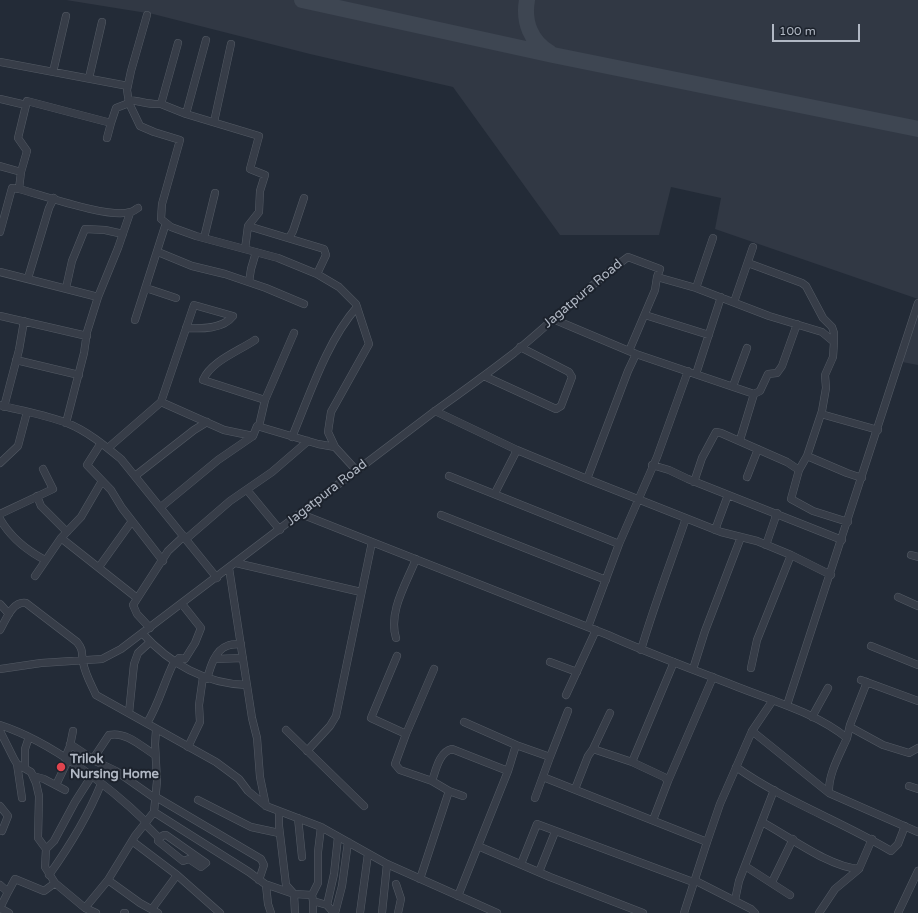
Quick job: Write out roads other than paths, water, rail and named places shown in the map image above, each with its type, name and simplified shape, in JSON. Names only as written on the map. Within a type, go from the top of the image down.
[{"type":"street","points":[[147,15],[128,86],[129,102],[140,126],[180,140],[162,204],[162,219],[171,227],[204,238],[256,252],[317,274],[339,287],[357,307],[369,344],[331,412],[328,432],[335,447],[356,470]]},
{"type":"street","points":[[53,72],[66,16]]},
{"type":"street","points":[[89,78],[102,22]]},
{"type":"street","points":[[186,114],[206,40]]},
{"type":"street","points":[[161,104],[178,43]]},
{"type":"street","points":[[214,122],[231,44]]},
{"type":"street","points":[[0,62],[128,86]]},
{"type":"street","points":[[0,99],[26,105]]},
{"type":"street","points":[[19,189],[21,172],[27,151],[18,138],[27,101],[111,123]]},
{"type":"street","points":[[107,138],[116,108],[129,102],[141,101],[150,104],[161,104],[186,114],[258,136],[250,169],[265,174],[260,191],[259,212],[248,226],[244,249]]},
{"type":"street","points":[[0,166],[21,172]]},
{"type":"street","points":[[0,232],[12,188],[54,198],[86,208],[114,213],[130,213],[138,208]]},
{"type":"street","points":[[204,238],[215,193]]},
{"type":"street","points":[[28,278],[49,208],[54,198]]},
{"type":"street","points":[[289,238],[293,232],[304,198]]},
{"type":"street","points":[[66,423],[98,297],[130,213]]},
{"type":"street","points":[[135,320],[158,252],[166,223]]},
{"type":"street","points":[[248,226],[318,247],[326,252],[317,274]]},
{"type":"street","points":[[66,288],[72,260],[85,229],[105,230],[123,234]]},
{"type":"street","points":[[696,288],[713,238]]},
{"type":"street","points":[[734,302],[753,247]]},
{"type":"street","points":[[158,252],[192,266],[250,282],[304,304]]},
{"type":"street","points":[[250,282],[251,269],[256,252]]},
{"type":"street","name":"Jagatpura Road","points":[[0,669],[41,663],[82,662],[102,659],[121,649],[217,578],[356,470],[484,376],[553,319],[594,282],[628,257],[660,269],[657,277]]},
{"type":"street","points":[[748,263],[802,283],[806,286],[823,318],[833,330],[833,357],[825,375],[826,388],[821,414],[807,456],[799,470],[791,499],[813,511],[848,522]]},
{"type":"street","points":[[0,272],[98,297]]},
{"type":"street","points":[[587,479],[628,371],[644,315],[655,290],[657,277],[696,288],[822,332],[834,342]]},
{"type":"street","points":[[146,288],[176,298]]},
{"type":"street","points":[[696,374],[721,297]]},
{"type":"street","points":[[787,705],[831,575],[918,303]]},
{"type":"street","points":[[108,448],[161,402],[186,328],[194,305],[234,316],[228,323],[203,329],[186,328]]},
{"type":"street","points":[[292,437],[321,368],[349,316],[357,307]]},
{"type":"street","points":[[644,315],[709,335]]},
{"type":"street","points":[[0,316],[87,336]]},
{"type":"street","points":[[553,319],[633,353],[754,394],[760,392],[768,374],[777,374],[782,366],[797,324]]},
{"type":"street","points":[[24,321],[16,360],[2,406],[66,423],[90,435],[108,448],[121,459],[217,578]]},
{"type":"street","points":[[161,507],[218,460],[253,436],[258,426],[265,400],[294,333]]},
{"type":"street","points":[[255,340],[240,350],[220,360],[203,380],[265,400]]},
{"type":"street","points":[[484,376],[556,408],[561,406],[572,377],[569,372],[520,347]]},
{"type":"street","points":[[733,386],[746,348]]},
{"type":"street","points":[[16,360],[79,375]]},
{"type":"street","points":[[588,627],[619,544],[652,465],[688,371]]},
{"type":"street","points":[[740,440],[754,394]]},
{"type":"street","points":[[161,402],[224,430],[253,436]]},
{"type":"street","points":[[435,411],[517,450],[587,479],[715,530],[766,545],[791,555],[831,575]]},
{"type":"street","points":[[2,459],[18,446],[27,412]]},
{"type":"street","points":[[821,414],[878,430]]},
{"type":"street","points":[[135,476],[194,430],[207,422]]},
{"type":"street","points":[[258,426],[292,437],[335,447]]},
{"type":"street","points":[[694,482],[702,458],[716,432],[740,440],[799,470]]},
{"type":"street","points":[[150,628],[137,614],[132,605],[168,551],[308,441]]},
{"type":"street","points":[[101,443],[87,465],[102,481],[162,561]]},
{"type":"street","points":[[747,477],[758,449]]},
{"type":"street","points":[[495,493],[517,450]]},
{"type":"street","points":[[807,456],[862,478]]},
{"type":"street","points":[[652,465],[669,470],[694,482],[777,513],[842,540]]},
{"type":"street","points":[[0,514],[53,489],[43,469]]},
{"type":"street","points":[[449,476],[495,493],[619,544]]},
{"type":"street","points":[[35,576],[61,538],[81,517],[102,481]]},
{"type":"street","points":[[247,490],[280,530]]},
{"type":"street","points":[[715,530],[728,495]]},
{"type":"street","points":[[37,496],[41,506],[67,532]]},
{"type":"street","points":[[766,545],[777,513]]},
{"type":"street","points":[[301,514],[596,630],[641,650],[787,705],[812,717],[847,738]]},
{"type":"street","points":[[441,515],[606,580]]},
{"type":"street","points":[[641,650],[686,518]]},
{"type":"street","points":[[0,519],[12,536],[24,547],[45,560]]},
{"type":"street","points":[[99,567],[132,521]]},
{"type":"street","points":[[693,669],[705,631],[741,537]]},
{"type":"street","points":[[61,538],[137,598]]},
{"type":"street","points":[[307,750],[330,726],[336,716],[372,542]]},
{"type":"street","points":[[751,668],[756,640],[791,555]]},
{"type":"street","points":[[911,555],[918,558]]},
{"type":"street","points":[[396,638],[393,628],[394,614],[416,559]]},
{"type":"street","points":[[236,563],[361,592]]},
{"type":"street","points":[[229,568],[266,806]]},
{"type":"street","points":[[898,597],[918,606]]},
{"type":"street","points":[[0,630],[16,604],[22,602],[28,604],[77,642],[82,649],[82,662],[87,678],[96,695],[147,723],[156,730],[216,762],[239,779],[248,790],[266,806],[321,827],[390,865],[498,913]]},
{"type":"street","points":[[0,604],[9,614]]},
{"type":"street","points":[[147,723],[153,714],[161,689],[175,663],[179,658],[185,659],[190,652],[201,628],[182,604]]},
{"type":"street","points":[[566,695],[596,630]]},
{"type":"street","points":[[142,633],[150,642],[175,663],[205,678],[228,684],[247,685]]},
{"type":"street","points":[[129,713],[134,664],[138,653],[150,642]]},
{"type":"street","points":[[188,747],[200,722],[199,705],[205,678],[214,660],[220,651],[226,646],[240,644]]},
{"type":"street","points":[[871,646],[918,665]]},
{"type":"street","points":[[397,656],[371,718],[406,734]]},
{"type":"street","points":[[214,660],[243,658]]},
{"type":"street","points":[[550,662],[577,672]]},
{"type":"street","points":[[632,762],[674,662]]},
{"type":"street","points":[[434,669],[406,734],[395,764],[400,770],[432,781],[449,791],[463,796]]},
{"type":"street","points":[[653,820],[668,781],[713,677]]},
{"type":"street","points":[[830,792],[829,788],[836,763],[847,738],[864,681],[918,701]]},
{"type":"street","points":[[812,717],[828,688]]},
{"type":"street","points":[[684,913],[693,881],[708,842],[720,804],[752,731],[773,700]]},
{"type":"street","points":[[535,798],[568,712]]},
{"type":"street","points":[[575,789],[588,756],[594,749],[610,713]]},
{"type":"street","points":[[464,722],[516,745],[550,757]]},
{"type":"street","points":[[0,725],[29,737],[67,759],[101,784],[146,823],[159,838],[158,841],[183,862],[189,859],[201,867],[206,863],[166,835],[164,834],[159,838]]},
{"type":"street","points":[[850,727],[883,745],[909,753],[918,748]]},
{"type":"street","points":[[87,910],[108,880],[132,841],[154,812],[158,771],[155,755],[156,730]]},
{"type":"street","points":[[286,730],[364,806]]},
{"type":"street","points":[[56,785],[67,759],[73,731]]},
{"type":"street","points":[[752,731],[834,796],[918,832]]},
{"type":"street","points":[[0,732],[17,764],[22,798]]},
{"type":"street","points":[[93,759],[109,735],[114,734],[120,734],[128,738],[155,755]]},
{"type":"street","points":[[25,768],[25,749],[29,737]]},
{"type":"street","points":[[70,744],[93,759],[116,771],[156,798],[261,859],[264,865],[259,880]]},
{"type":"street","points":[[458,896],[508,771],[516,745]]},
{"type":"street","points":[[432,781],[443,754],[447,750],[452,749],[508,771]]},
{"type":"street","points":[[594,749],[632,762],[664,776],[668,781]]},
{"type":"street","points":[[17,764],[31,772],[39,796],[38,838],[46,849],[45,867],[49,875],[55,883],[87,910],[96,913]]},
{"type":"street","points":[[736,767],[774,790],[872,839],[891,851],[898,844],[905,826]]},
{"type":"street","points":[[33,776],[65,790]]},
{"type":"street","points":[[46,849],[54,841],[75,802],[91,777]]},
{"type":"street","points":[[543,777],[708,842]]},
{"type":"street","points":[[49,875],[94,801],[101,784]]},
{"type":"street","points":[[909,786],[918,790]]},
{"type":"street","points":[[735,900],[739,881],[774,790]]},
{"type":"street","points":[[416,877],[449,791]]},
{"type":"street","points":[[198,800],[251,827],[279,834]]},
{"type":"street","points":[[0,806],[8,816],[1,832]]},
{"type":"street","points":[[154,812],[266,885],[294,894],[313,898],[327,905],[335,913]]},
{"type":"street","points":[[279,812],[279,834],[286,885],[294,894],[295,913]]},
{"type":"street","points":[[298,818],[302,857]]},
{"type":"street","points":[[762,822],[846,868],[859,869]]},
{"type":"street","points":[[521,864],[537,824],[555,832],[693,881],[735,900],[755,913]]},
{"type":"street","points":[[313,913],[313,898],[318,882],[318,852],[321,827]]},
{"type":"street","points":[[539,872],[555,832]]},
{"type":"street","points":[[327,905],[334,874],[338,837]]},
{"type":"street","points":[[772,882],[793,839]]},
{"type":"street","points":[[819,913],[835,888],[859,869],[872,839]]},
{"type":"street","points":[[132,841],[177,875],[220,913]]},
{"type":"street","points":[[335,913],[342,886],[348,842]]},
{"type":"street","points":[[478,846],[643,913]]},
{"type":"street","points":[[360,913],[368,854]]},
{"type":"street","points":[[382,913],[390,865]]},
{"type":"street","points":[[745,866],[790,895]]},
{"type":"street","points":[[898,913],[918,871]]},
{"type":"street","points":[[108,880],[155,911],[177,875]]},
{"type":"street","points":[[8,913],[0,908],[15,879],[44,891],[55,883]]},
{"type":"street","points":[[396,884],[401,899],[398,913]]},
{"type":"street","points":[[0,885],[8,892]]},
{"type":"street","points":[[266,885],[271,913]]},
{"type":"place","name":"Trilok Nursing Home","points":[[61,767]]}]
